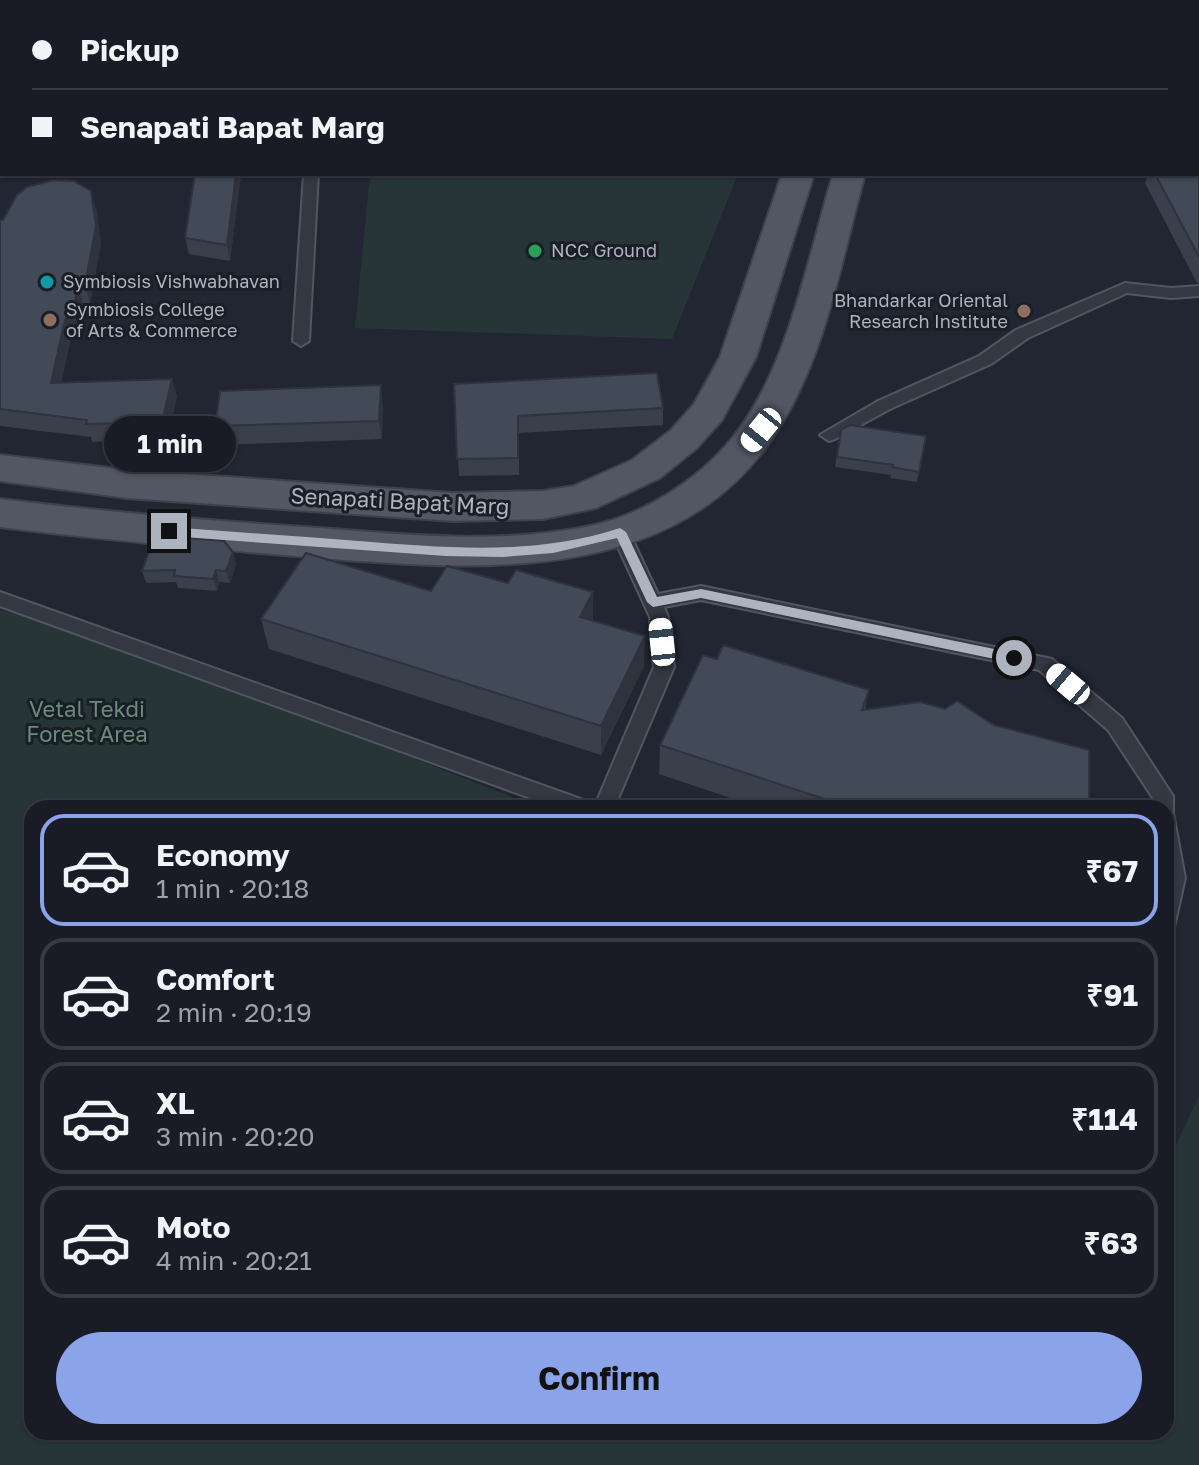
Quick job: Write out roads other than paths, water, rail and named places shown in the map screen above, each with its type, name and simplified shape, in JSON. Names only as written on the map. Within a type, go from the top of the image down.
[{"type":"main road","name":"Senapati Bapat Marg","points":[[0,468],[127,484],[453,507],[543,505],[582,498],[646,469],[684,439],[709,411],[738,357],[797,176]]},
{"type":"main road","name":"Senapati Bapat Marg","points":[[0,513],[108,527],[446,552],[553,549],[604,539],[652,520],[688,500],[733,464],[761,430],[793,368],[848,176]]},
{"type":"lane","points":[[301,341],[311,176]]},
{"type":"lane","points":[[829,435],[884,405],[985,360],[1022,334],[1125,288],[1171,293],[1199,291]]},
{"type":"lane","points":[[607,800],[664,667],[659,617],[620,532]]},
{"type":"lane","points":[[653,602],[701,593],[1045,664],[1115,724],[1164,800]]},
{"type":"lane","points":[[0,599],[560,800]]},
{"type":"place","name":"NCC Ground","points":[[535,251]]},
{"type":"place","name":"Symbiosis Vishwabhavan","points":[[47,282]]},
{"type":"place","name":"Bhandarkar Oriental Research Institute","points":[[1024,311]]},
{"type":"place","name":"Symbiosis College of Arts & Commerce","points":[[50,320]]},
{"type":"park label","name":"Vetal Tekdi Forest Area","points":[[87,722]]}]
